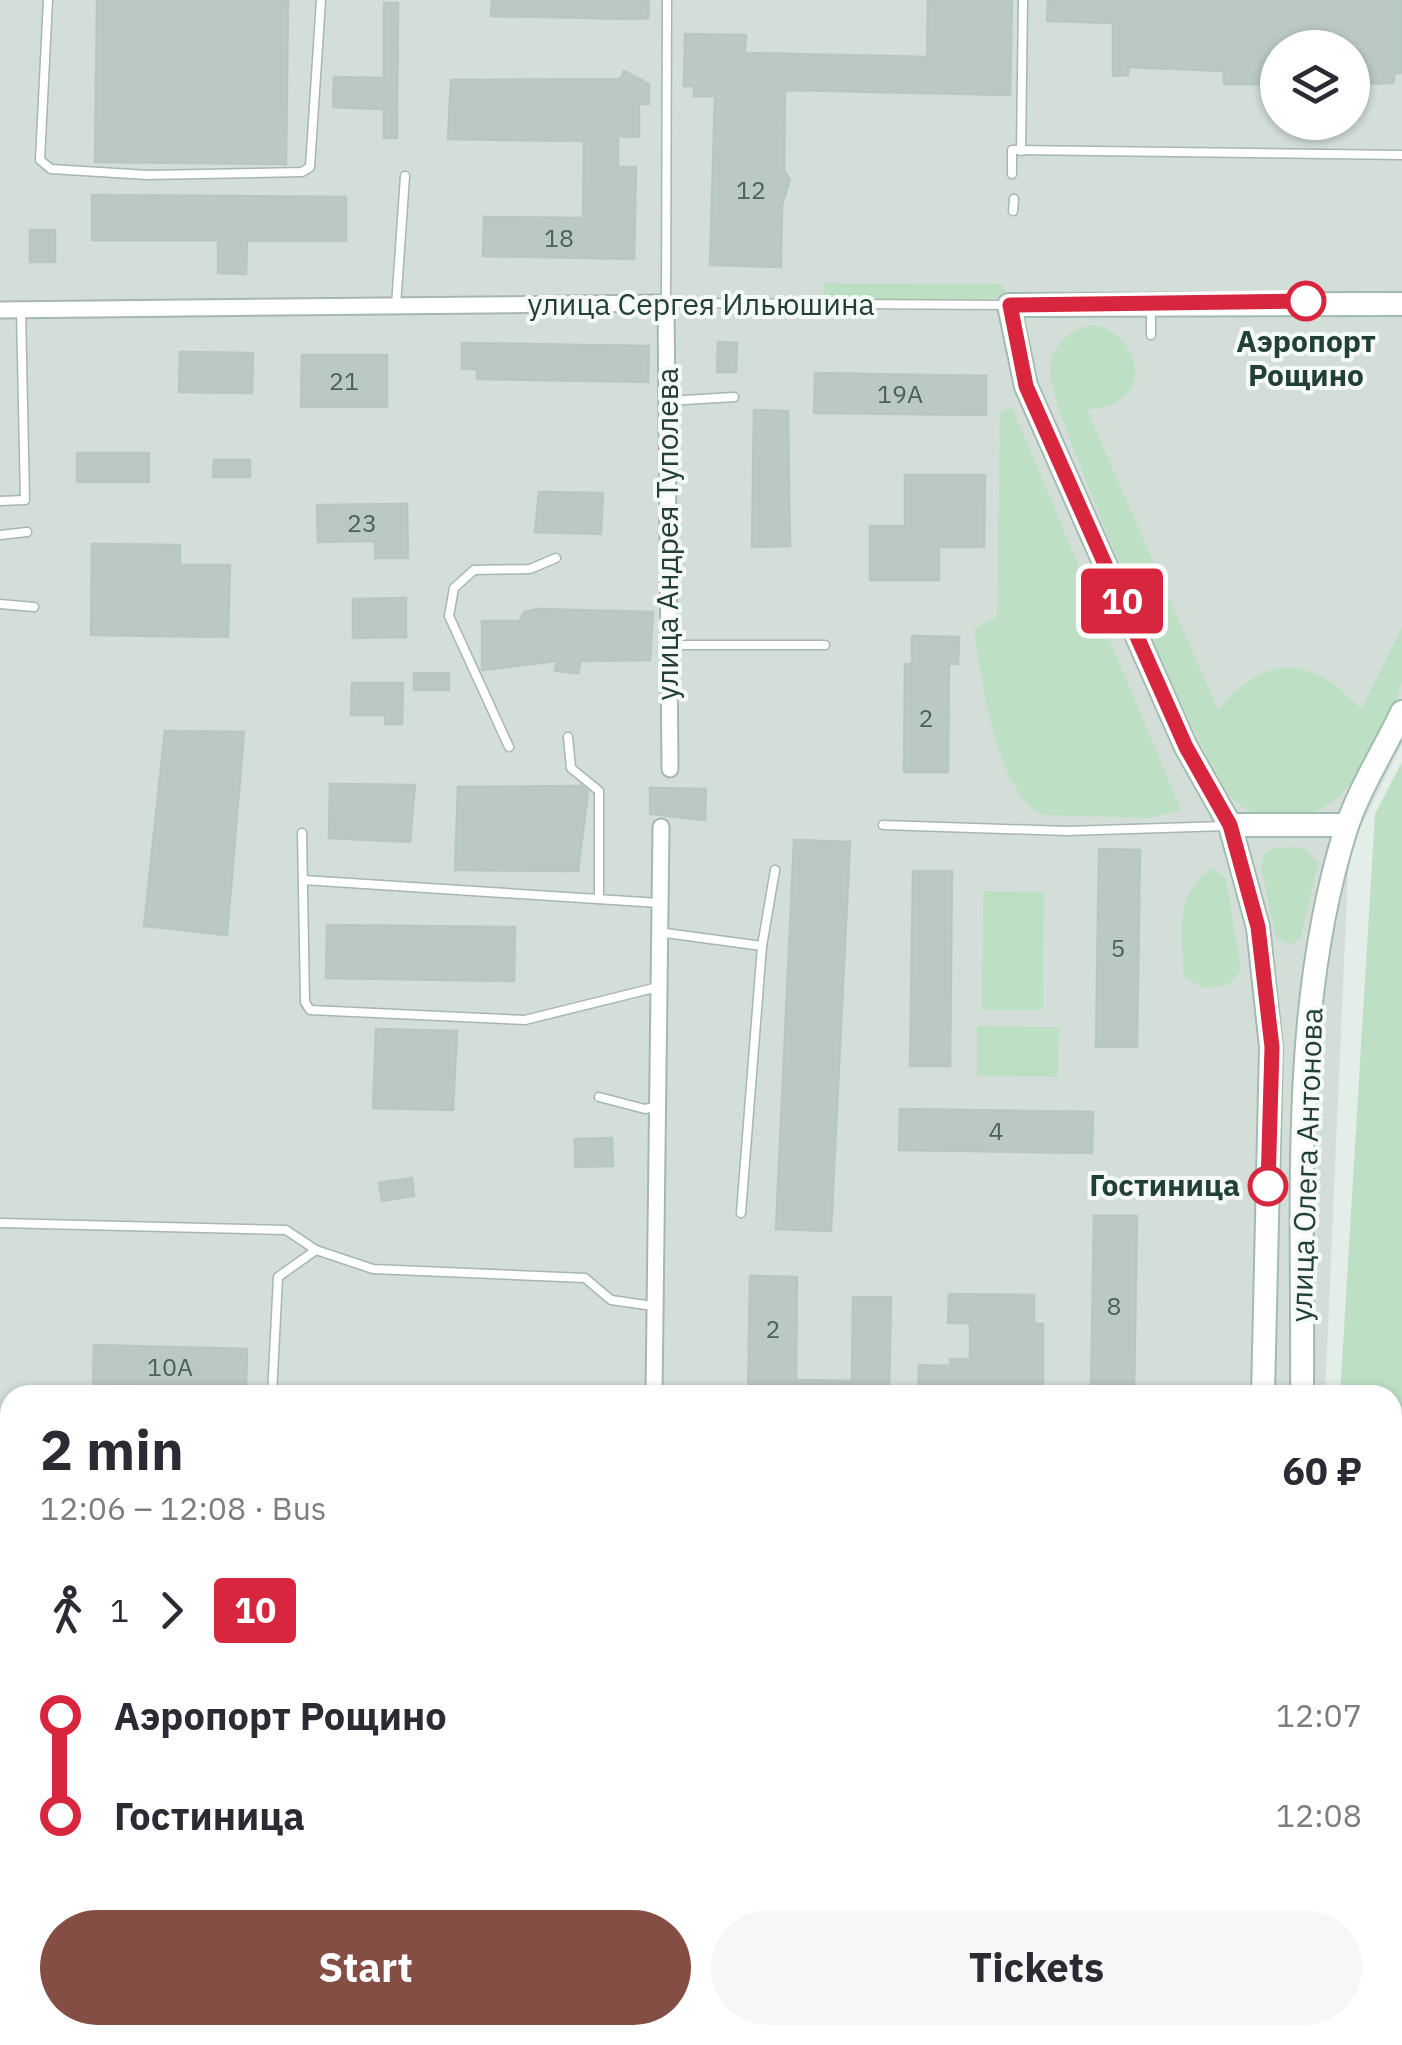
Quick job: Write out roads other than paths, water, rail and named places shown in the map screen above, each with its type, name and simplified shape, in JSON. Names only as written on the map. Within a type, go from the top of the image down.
[{"type":"street","name":"улица Сергея Ильюшина","points":[[1010,305],[1308,301],[1402,304]]},
{"type":"street","name":"улица Сергея Ильюшина","points":[[0,310],[666,303]]},
{"type":"street","name":"улица Андрея Туполева","points":[[666,303],[670,769]]},
{"type":"street","name":"улица Олега Антонова","points":[[1010,305],[1026,386],[1186,747],[1230,825],[1258,927],[1272,1047],[1263,1385]]},
{"type":"street","name":"улица Олега Антонова","points":[[1302,1385],[1306,1046],[1322,923],[1347,826],[1402,712]]},
{"type":"street","points":[[1230,825],[1347,826]]},
{"type":"street","points":[[654,1385],[661,827]]},
{"type":"lane","points":[[48,0],[40,160],[51,169],[148,176],[302,172],[310,166],[321,0]]},
{"type":"lane","name":"улица Андрея Туполева","points":[[666,303],[667,0]]},
{"type":"lane","points":[[1021,151],[1022,0]]},
{"type":"lane","points":[[1012,174],[1012,150],[1402,155]]},
{"type":"lane","points":[[396,308],[405,176]]},
{"type":"lane","points":[[1013,210],[1014,199]]},
{"type":"lane","name":"улица Сергея Ильюшина","points":[[666,303],[1010,305]]},
{"type":"lane","points":[[1150,306],[1151,335]]},
{"type":"lane","points":[[0,501],[25,500],[21,309]]},
{"type":"lane","points":[[668,400],[734,396]]},
{"type":"lane","points":[[0,535],[26,532]]},
{"type":"lane","points":[[509,747],[449,616],[454,588],[474,570],[530,568],[556,558]]},
{"type":"lane","points":[[0,604],[34,608]]},
{"type":"lane","points":[[666,645],[825,645]]},
{"type":"lane","points":[[568,737],[572,768],[599,791],[600,898]]},
{"type":"lane","points":[[882,825],[1067,831],[1230,825]]},
{"type":"lane","points":[[302,833],[305,1002],[318,1013],[525,1020],[658,987]]},
{"type":"lane","points":[[740,1213],[762,946],[775,870]]},
{"type":"lane","points":[[303,880],[659,903]]},
{"type":"lane","points":[[658,932],[762,946]]},
{"type":"lane","points":[[599,1096],[646,1109],[658,1106]]},
{"type":"lane","points":[[0,1223],[286,1230],[316,1250],[373,1269],[585,1278],[611,1300],[654,1306]]},
{"type":"lane","points":[[273,1385],[278,1277],[316,1250]]},
{"type":"place","name":"Аэропорт Рощино","points":[[1306,301]]},
{"type":"place","name":"Гостиница","points":[[1268,1186]]}]
